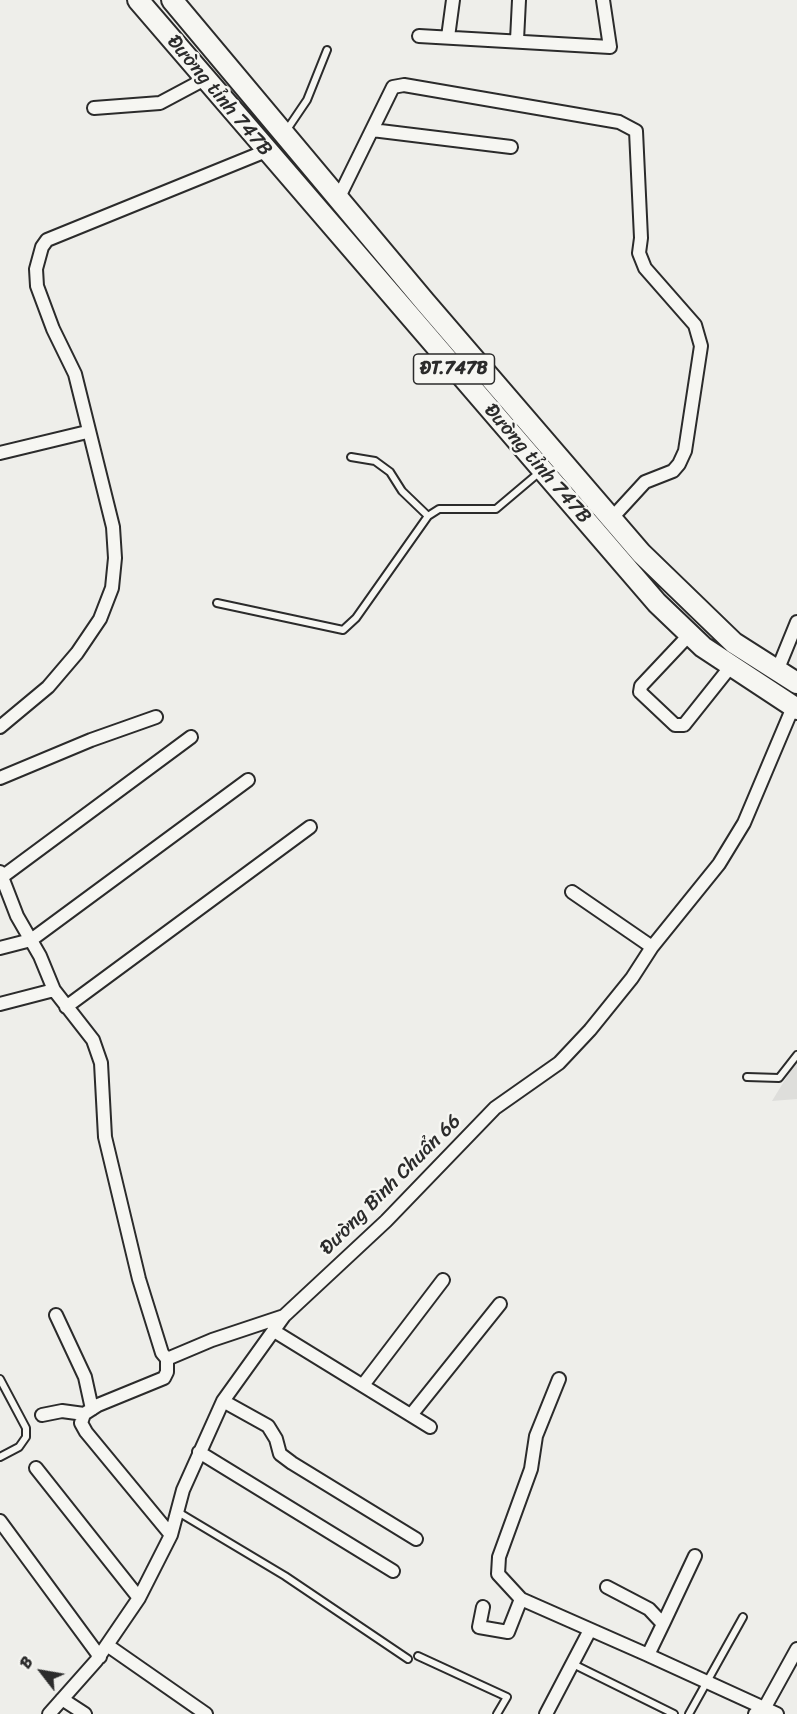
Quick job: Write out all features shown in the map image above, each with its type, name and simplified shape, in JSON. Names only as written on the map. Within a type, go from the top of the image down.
[{"type":"main road","name":"Đường tỉnh 747B","points":[[138,0],[657,603],[690,634],[731,666],[795,708]]},
{"type":"main road","name":"Đường tỉnh 747B","points":[[172,0],[448,329],[641,553],[734,643],[797,683]]},
{"type":"main road","points":[[431,342],[448,329]]},
{"type":"street","points":[[448,37],[453,0]]},
{"type":"street","points":[[517,40],[519,0]]},
{"type":"street","points":[[419,36],[610,47],[603,0]]},
{"type":"street","points":[[94,108],[160,104],[205,79]]},
{"type":"street","points":[[338,199],[393,87],[404,85],[619,122],[636,131],[641,238],[639,253],[645,268],[695,325],[700,346],[686,451],[679,465],[673,471],[645,482],[611,519]]},
{"type":"street","points":[[372,130],[511,147]]},
{"type":"street","points":[[0,727],[48,687],[77,653],[100,619],[112,588],[115,558],[113,527],[87,432],[75,374],[52,329],[37,286],[36,269],[42,247],[47,240],[266,151]]},
{"type":"street","points":[[0,453],[87,432]]},
{"type":"street","points":[[777,671],[797,622]]},
{"type":"street","points":[[690,634],[641,686],[640,692],[675,725],[684,725],[731,666]]},
{"type":"street","name":"Đường Bình Chuẩn 66","points":[[49,1714],[99,1657],[139,1598],[171,1535],[183,1490],[223,1401],[284,1316],[386,1221],[495,1108],[559,1064],[591,1030],[632,978],[652,947],[718,864],[744,823],[795,708]]},
{"type":"street","points":[[0,778],[91,740],[156,717]]},
{"type":"street","points":[[42,1414],[62,1411],[88,1412],[164,1378],[167,1372],[167,1359],[162,1353],[139,1279],[105,1137],[101,1063],[93,1040],[54,990],[17,916],[1,874],[191,737]]},
{"type":"street","points":[[0,948],[31,940],[248,780]]},
{"type":"street","points":[[66,1007],[310,826]]},
{"type":"street","points":[[573,892],[652,947]]},
{"type":"street","points":[[0,1004],[54,990]]},
{"type":"street","points":[[363,1385],[443,1280]]},
{"type":"street","points":[[411,1415],[500,1304]]},
{"type":"street","points":[[56,1315],[85,1377],[88,1412],[81,1422],[86,1432],[171,1535]]},
{"type":"street","points":[[167,1359],[212,1340],[284,1316]]},
{"type":"street","points":[[274,1331],[430,1427]]},
{"type":"street","points":[[559,1379],[536,1436],[531,1469],[499,1557],[498,1575],[521,1599],[706,1682],[760,1711],[777,1714]]},
{"type":"street","points":[[223,1401],[268,1426],[276,1439],[280,1454],[292,1463],[416,1539]]},
{"type":"street","points":[[199,1452],[393,1571]]},
{"type":"street","points":[[36,1468],[139,1598]]},
{"type":"street","points":[[0,1521],[99,1657]]},
{"type":"street","points":[[648,1655],[695,1556]]},
{"type":"street","points":[[607,1587],[649,1609],[663,1624]]},
{"type":"street","points":[[483,1607],[479,1627],[508,1632],[521,1599]]},
{"type":"street","points":[[546,1714],[590,1630]]},
{"type":"street","points":[[107,1645],[206,1714]]},
{"type":"street","points":[[760,1711],[797,1649]]},
{"type":"street","points":[[62,1699],[85,1714]]},
{"type":"lane","points":[[284,134],[307,100],[327,50]]},
{"type":"lane","points":[[351,457],[375,461],[390,472],[402,491],[428,516]]},
{"type":"lane","points":[[217,603],[343,630],[350,627],[428,516],[439,509],[496,509],[542,470]]},
{"type":"lane","points":[[747,1077],[778,1078],[797,1055]]},
{"type":"lane","points":[[0,1379],[26,1428],[26,1437],[19,1447],[0,1457]]},
{"type":"lane","points":[[178,1512],[285,1576],[408,1659]]},
{"type":"lane","points":[[689,1714],[743,1617]]},
{"type":"lane","points":[[418,1656],[507,1697],[497,1714]]},
{"type":"lane","points":[[573,1664],[674,1714]]},
{"type":"shaded area","points":[[797,1060],[797,1099],[772,1101]]}]
